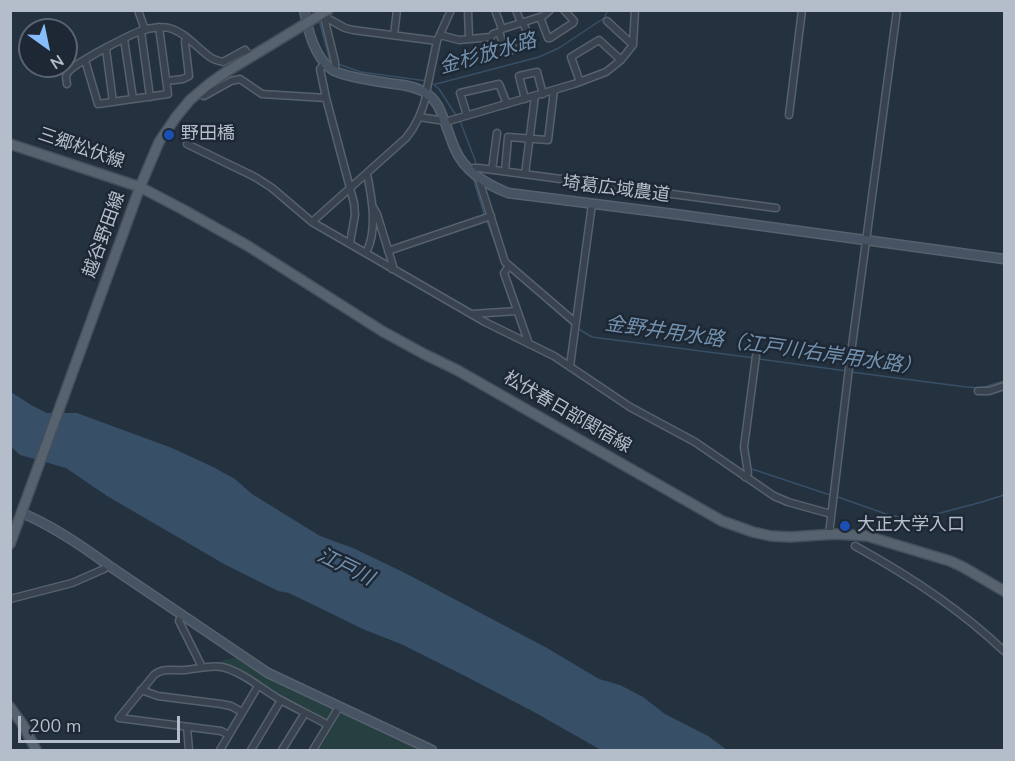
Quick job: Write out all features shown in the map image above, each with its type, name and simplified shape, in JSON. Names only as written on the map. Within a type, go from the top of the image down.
[{"type":"main road","name":"越谷野田線","points":[[10,544],[139,190],[166,130],[184,107],[209,84],[324,13]]},
{"type":"main road","name":"三郷松伏線","points":[[10,144],[139,190]]},
{"type":"main road","name":"松伏春日部関宿線","points":[[139,190],[182,209],[248,246],[382,331],[457,370],[722,521],[771,536],[829,534],[867,537],[950,561],[1005,591]]},
{"type":"main road","points":[[10,707],[23,725],[36,750]]},
{"type":"street","points":[[138,10],[143,30],[150,97]]},
{"type":"street","points":[[304,10],[316,49],[332,70],[344,75],[428,88]]},
{"type":"street","points":[[394,35],[398,10]]},
{"type":"street","points":[[312,222],[414,129],[428,88],[439,38],[452,10]]},
{"type":"street","points":[[468,10],[469,39]]},
{"type":"street","points":[[495,10],[506,52],[531,44],[516,10]]},
{"type":"street","points":[[324,13],[345,28],[353,30],[459,40],[491,37],[500,31],[540,17],[550,10]]},
{"type":"street","points":[[540,17],[548,38],[550,38],[573,23],[574,21],[564,10]]},
{"type":"street","points":[[419,117],[445,121],[467,116],[543,94],[606,72],[621,60],[633,45],[635,10]]},
{"type":"street","points":[[789,115],[802,10]]},
{"type":"street","points":[[829,534],[848,372],[897,10]]},
{"type":"street","points":[[324,13],[335,63],[335,68],[332,70]]},
{"type":"street","points":[[607,21],[633,45]]},
{"type":"street","points":[[85,60],[98,104],[168,94],[159,27]]},
{"type":"street","points":[[67,84],[67,72],[85,60],[143,30],[159,27],[176,31],[212,59],[223,62],[245,50],[250,57]]},
{"type":"street","points":[[167,81],[183,79],[189,75],[186,38]]},
{"type":"street","points":[[124,39],[133,99]]},
{"type":"street","points":[[580,82],[571,57],[599,40],[621,60]]},
{"type":"street","points":[[106,49],[113,102]]},
{"type":"street","points":[[325,63],[320,69],[326,98],[354,203],[355,215],[350,243]]},
{"type":"street","points":[[525,99],[519,76],[537,72],[543,94]]},
{"type":"street","points":[[198,93],[204,96],[231,81],[240,79],[262,94],[326,98]]},
{"type":"street","points":[[467,116],[460,93],[499,84],[507,104]]},
{"type":"street","name":"埼葛広域農道","points":[[428,88],[445,121],[462,163],[475,169],[481,180],[508,193],[1005,259]]},
{"type":"street","points":[[504,171],[508,137],[548,140],[554,90]]},
{"type":"street","points":[[525,174],[535,96]]},
{"type":"street","points":[[492,170],[497,133]]},
{"type":"street","points":[[187,144],[255,177],[272,188],[312,222],[471,314],[570,366],[630,407],[695,442],[774,496],[831,514]]},
{"type":"street","points":[[475,169],[776,208]]},
{"type":"street","points":[[366,253],[370,239],[373,206],[367,174]]},
{"type":"street","points":[[481,180],[488,218],[508,268],[576,326]]},
{"type":"street","points":[[570,366],[592,204]]},
{"type":"street","points":[[373,206],[392,268]]},
{"type":"street","points":[[388,251],[488,218]]},
{"type":"street","points":[[370,239],[384,236]]},
{"type":"street","points":[[508,268],[504,273],[529,344]]},
{"type":"street","points":[[471,314],[517,311]]},
{"type":"street","points":[[745,477],[748,473],[744,447],[756,358]]},
{"type":"street","points":[[978,391],[988,387],[1005,386]]},
{"type":"street","points":[[22,513],[42,522],[94,554],[268,673],[432,750]]},
{"type":"street","points":[[855,546],[886,563],[963,615],[1005,651]]},
{"type":"street","points":[[10,599],[72,583],[108,565]]},
{"type":"street","points":[[182,614],[178,621],[202,667]]},
{"type":"street","points":[[229,735],[221,731],[119,718],[159,671],[222,667],[232,670],[304,713],[328,724]]},
{"type":"street","points":[[220,750],[258,686]]},
{"type":"street","points":[[141,690],[158,696],[231,706],[242,712]]},
{"type":"street","points":[[251,750],[281,700]]},
{"type":"street","points":[[313,750],[339,707]]},
{"type":"street","points":[[282,750],[304,713]]},
{"type":"street","points":[[187,727],[189,750]]},
{"type":"green space","points":[[238,657],[333,708],[328,720],[326,721],[233,668],[208,664]]},
{"type":"green space","points":[[343,713],[424,750],[319,750]]},
{"type":"water","name":"江戸川","points":[[11,392],[47,413],[77,413],[172,448],[213,467],[235,479],[252,494],[320,536],[353,548],[403,572],[547,648],[599,679],[620,685],[643,697],[665,714],[708,736],[727,750],[601,750],[534,712],[401,644],[365,630],[289,593],[278,591],[224,564],[107,496],[66,468],[20,455],[11,447]]},
{"type":"waterway","name":"金杉放水路","points":[[436,84],[539,57],[559,48],[604,18],[608,10]]},
{"type":"waterway","name":"金野井用水路（江戸川右岸用水路）","points":[[319,20],[330,61],[334,62]]},
{"type":"waterway","name":"金野井用水路（江戸川右岸用水路）","points":[[338,64],[361,72],[427,81]]},
{"type":"waterway","name":"金野井用水路（江戸川右岸用水路）","points":[[432,83],[439,89],[457,117]]},
{"type":"waterway","name":"金野井用水路（江戸川右岸用水路）","points":[[460,121],[476,164]]},
{"type":"waterway","name":"金野井用水路（江戸川右岸用水路）","points":[[474,178],[485,217]]},
{"type":"waterway","name":"金野井用水路（江戸川右岸用水路）","points":[[487,221],[502,262]]},
{"type":"waterway","name":"金野井用水路（江戸川右岸用水路）","points":[[509,270],[573,326]]},
{"type":"waterway","name":"金野井用水路（江戸川右岸用水路）","points":[[577,328],[592,337],[755,358]]},
{"type":"waterway","name":"金野井用水路（江戸川右岸用水路）","points":[[759,359],[847,371]]},
{"type":"waterway","name":"金野井用水路（江戸川右岸用水路）","points":[[851,372],[981,388],[1004,381]]},
{"type":"waterway","points":[[741,448],[743,464]]},
{"type":"waterway","points":[[749,468],[830,495]]},
{"type":"waterway","points":[[835,496],[889,515],[909,519],[929,516],[1004,495]]},
{"type":"place","name":"野田橋","points":[[169,135]]},
{"type":"place","name":"大正大学入口","points":[[845,526]]}]
